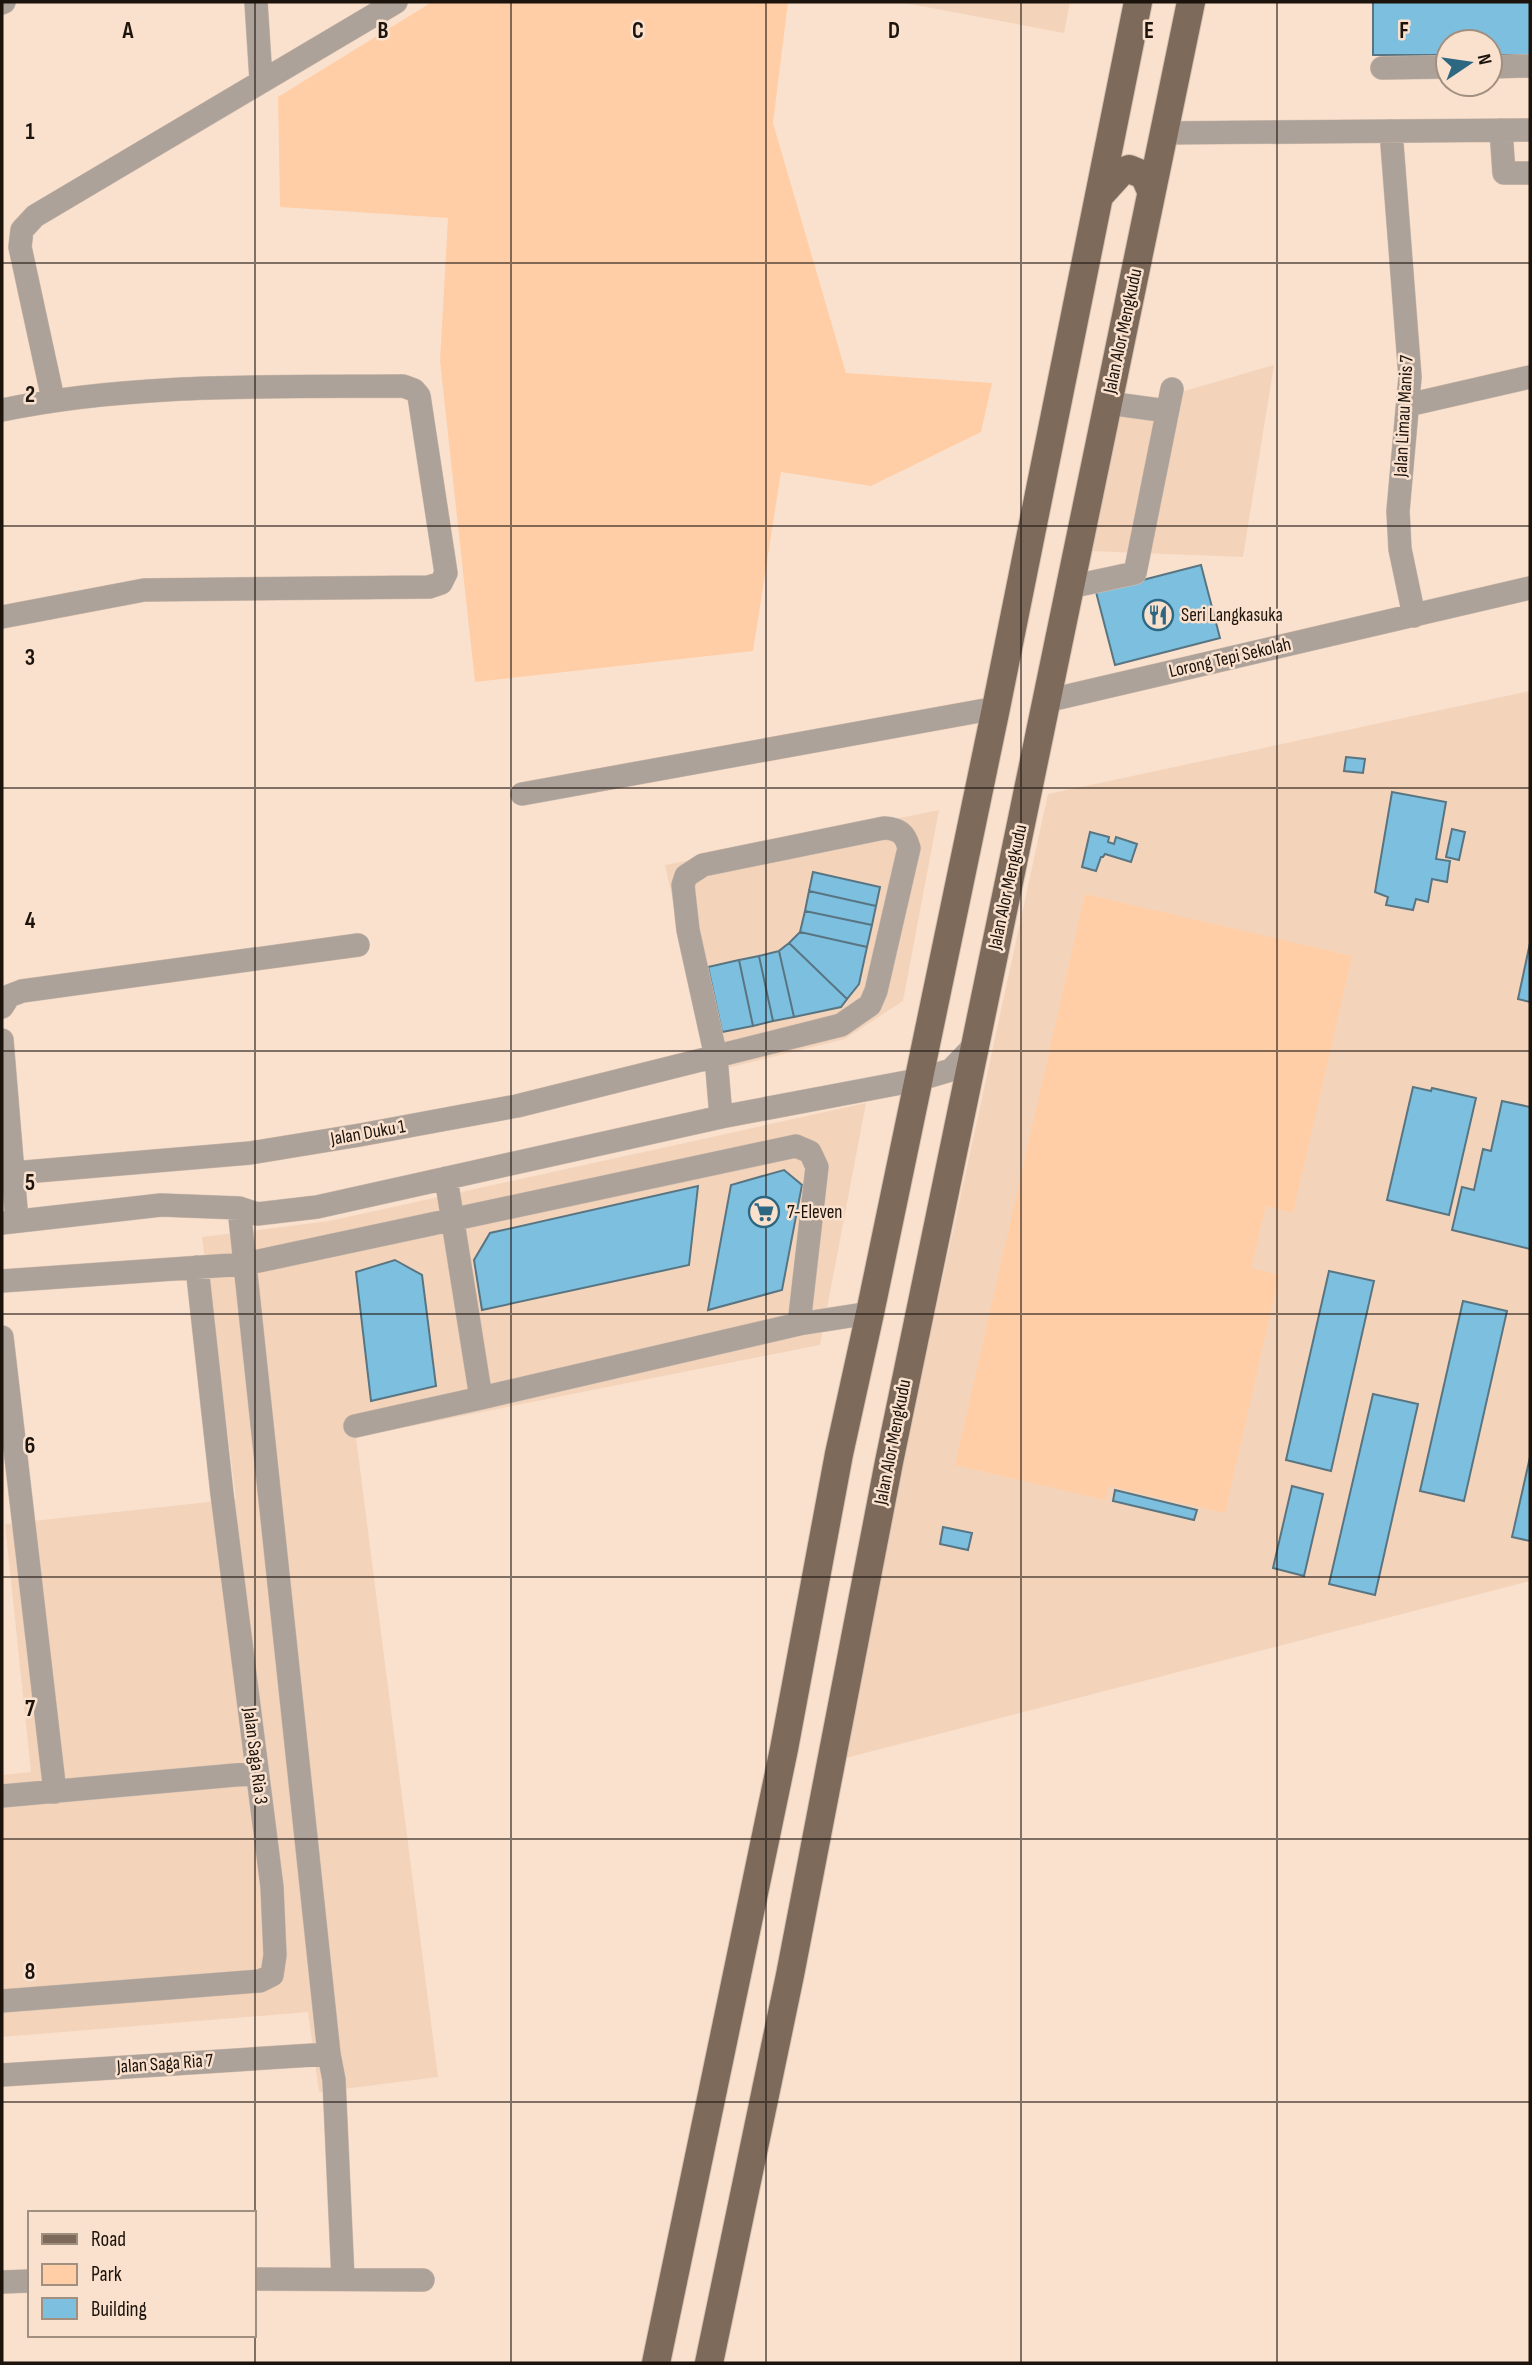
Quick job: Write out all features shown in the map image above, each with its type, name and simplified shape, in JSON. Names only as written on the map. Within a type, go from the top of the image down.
[{"type":"main road","points":[[656,2363],[784,1749],[838,1454],[996,708],[1138,2]]},
{"type":"main road","name":"Jalan Alor Mengkudu","points":[[709,2363],[790,1975],[892,1449],[1191,2]]},
{"type":"main road","points":[[1101,194],[1121,172],[1129,169],[1144,174],[1151,191]]},
{"type":"street","points":[[256,2],[261,80]]},
{"type":"street","points":[[53,400],[20,247],[22,230],[34,216],[396,2]]},
{"type":"street","points":[[1504,67],[1530,66]]},
{"type":"street","points":[[1382,68],[1434,67]]},
{"type":"street","points":[[1501,130],[1504,173],[1530,173]]},
{"type":"street","points":[[1163,133],[1530,130]]},
{"type":"street","name":"Jalan Limau Manis 7","points":[[1391,131],[1410,377],[1399,523],[1400,549],[1414,616]]},
{"type":"street","points":[[1408,405],[1530,377]]},
{"type":"street","points":[[2,410],[53,400],[133,391],[403,386],[414,390],[419,396],[446,573],[441,583],[429,587],[144,590],[2,617]]},
{"type":"street","points":[[1070,587],[1135,573],[1169,400],[1108,403]]},
{"type":"street","name":"Lorong Tepi Sekolah","points":[[1046,701],[1530,588]]},
{"type":"street","points":[[522,794],[996,708]]},
{"type":"street","name":"Jalan Duku 1","points":[[13,1173],[250,1153],[360,1135],[517,1106],[716,1057],[841,1025],[870,1005],[876,991],[909,848],[906,837],[901,832],[884,828],[703,865],[685,876],[683,885],[688,930],[716,1057]]},
{"type":"street","points":[[2,1007],[9,996],[22,991],[358,945]]},
{"type":"street","points":[[2,1040],[13,1173],[9,1222],[151,1205],[239,1208],[257,1214],[284,1212],[721,1116],[917,1080],[951,1070],[975,1045]]},
{"type":"street","points":[[716,1057],[721,1116]]},
{"type":"street","points":[[2,1281],[245,1264],[796,1146],[810,1152],[817,1167],[799,1324]]},
{"type":"street","points":[[446,1178],[481,1398]]},
{"type":"street","points":[[239,1208],[329,2054],[334,2080],[343,2279]]},
{"type":"street","name":"Jalan Saga Ria 3","points":[[2,2001],[260,1981],[272,1975],[275,1955],[272,1887],[222,1494],[197,1267]]},
{"type":"street","points":[[355,1426],[799,1324],[870,1313]]},
{"type":"street","points":[[2,1337],[55,1792]]},
{"type":"street","points":[[2,1796],[257,1773]]},
{"type":"street","name":"Jalan Saga Ria 7","points":[[2,2075],[329,2054]]},
{"type":"street","points":[[256,2279],[423,2280]]},
{"type":"street","points":[[2,2282],[28,2281]]},
{"type":"shaded area","points":[[899,2],[1070,2],[1064,33]]},
{"type":"shaded area","points":[[1274,365],[1243,557],[1090,551],[1119,410]]},
{"type":"shaded area","points":[[1530,691],[1530,1581],[838,1760],[1048,794]]},
{"type":"shaded area","points":[[939,810],[903,1001],[845,1039],[711,1072],[665,865]]},
{"type":"shaded area","points":[[866,1103],[820,1345],[356,1437],[438,2077],[319,2092],[308,2012],[2,2037],[2,1775],[31,1772],[5,1524],[236,1499],[202,1237],[329,1221]]},
{"type":"green space","points":[[432,2],[788,2],[773,123],[846,373],[992,383],[981,432],[871,486],[781,472],[753,651],[475,682],[440,361],[448,218],[280,207],[278,97]]},
{"type":"green space","points":[[1085,894],[1352,956],[1293,1213],[1266,1206],[1251,1268],[1279,1275],[1225,1513],[1109,1486],[1105,1500],[955,1465]]},
{"type":"building","points":[[1373,2],[1530,2],[1530,55],[1504,55],[1504,28],[1434,28],[1434,55],[1373,55]]},
{"type":"building","name":"Seri Langkasuka","points":[[1201,565],[1220,638],[1115,665],[1096,592]]},
{"type":"building","points":[[1346,757],[1365,759],[1363,773],[1344,771]]},
{"type":"building","points":[[1392,792],[1446,802],[1436,859],[1450,861],[1447,882],[1432,879],[1428,902],[1416,899],[1413,910],[1386,905],[1388,897],[1375,892]]},
{"type":"building","points":[[1452,829],[1465,832],[1459,860],[1446,857]]},
{"type":"building","points":[[1090,832],[1109,837],[1108,842],[1114,844],[1116,837],[1137,844],[1131,862],[1105,854],[1101,857],[1096,871],[1082,867]]},
{"type":"building","points":[[813,872],[880,887],[876,906],[809,891]]},
{"type":"building","points":[[809,891],[876,906],[872,925],[805,911]]},
{"type":"building","points":[[805,911],[872,925],[867,947],[800,932]]},
{"type":"building","points":[[800,932],[867,947],[859,984],[847,999],[789,943]]},
{"type":"building","points":[[789,943],[847,999],[841,1007],[794,1017],[779,951]]},
{"type":"building","points":[[1530,943],[1530,1002],[1518,999]]},
{"type":"building","points":[[779,951],[794,1017],[773,1021],[759,956]]},
{"type":"building","points":[[759,956],[773,1021],[753,1026],[739,960]]},
{"type":"building","points":[[739,960],[753,1026],[722,1032],[708,967]]},
{"type":"building","points":[[1413,1087],[1431,1091],[1432,1088],[1476,1098],[1449,1215],[1387,1200]]},
{"type":"building","points":[[1502,1101],[1530,1107],[1530,1249],[1452,1230],[1462,1187],[1474,1190],[1483,1149],[1491,1151]]},
{"type":"building","points":[[784,1170],[802,1185],[782,1290],[708,1310],[731,1185]]},
{"type":"building","points":[[698,1186],[689,1265],[482,1310],[474,1260],[490,1233]]},
{"type":"building","points":[[395,1260],[422,1275],[436,1386],[371,1401],[356,1272]]},
{"type":"building","points":[[1329,1271],[1374,1281],[1331,1471],[1286,1460]]},
{"type":"building","points":[[1463,1301],[1507,1311],[1464,1501],[1420,1491]]},
{"type":"building","points":[[1373,1394],[1418,1404],[1375,1595],[1329,1584]]},
{"type":"building","points":[[1530,1457],[1530,1541],[1512,1537]]},
{"type":"building","points":[[1292,1486],[1323,1494],[1304,1576],[1273,1568]]},
{"type":"building","points":[[1115,1490],[1197,1510],[1194,1520],[1113,1501]]},
{"type":"building","points":[[943,1527],[972,1533],[968,1550],[940,1544]]},
{"type":"place","name":"Seri Langkasuka","points":[[1158,615]]},
{"type":"place","name":"7-Eleven","points":[[764,1212]]}]
